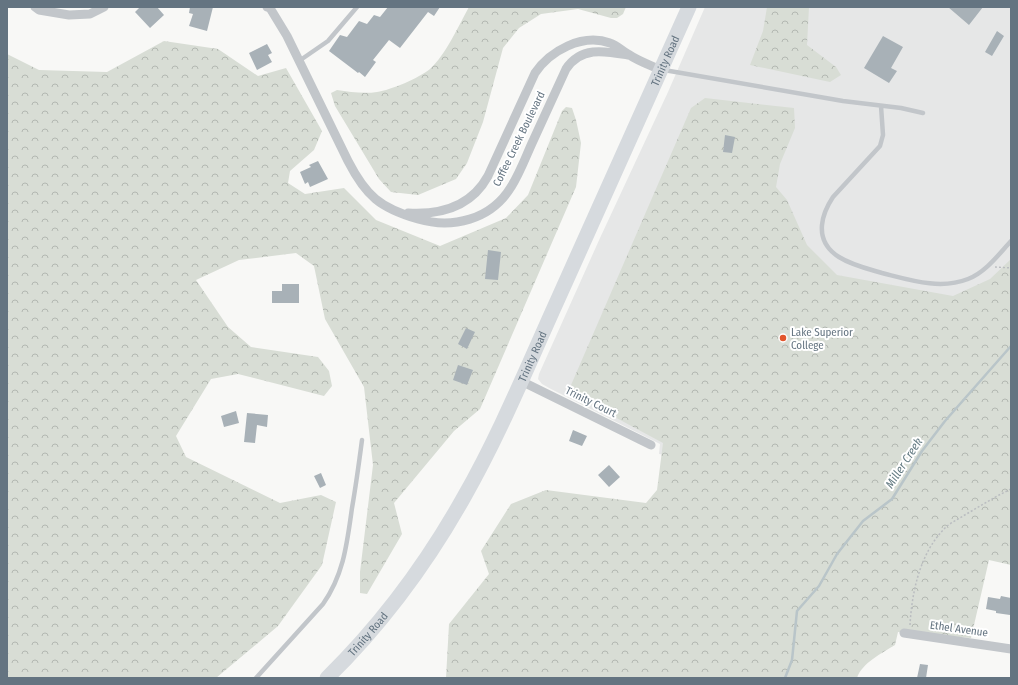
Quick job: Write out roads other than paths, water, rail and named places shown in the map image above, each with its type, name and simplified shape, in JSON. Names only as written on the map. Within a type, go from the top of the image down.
[{"type":"highway","name":"Trinity Road","points":[[327,678],[351,654],[414,575],[440,537],[476,475],[521,381],[690,7]]},
{"type":"street","points":[[35,7],[39,10],[69,15],[90,14],[104,7]]},
{"type":"street","name":"Coffee Creek Boulevard","points":[[269,7],[288,36],[357,179],[364,189],[376,200],[395,211],[423,220],[448,223],[471,219],[498,203],[511,188],[569,64],[579,56],[591,51],[607,51],[628,55]]},
{"type":"street","name":"Coffee Creek Boulevard","points":[[395,211],[425,214],[444,211],[462,203],[478,190],[488,176],[535,73],[554,53],[577,43],[598,41],[610,43],[628,55],[661,70]]},
{"type":"street","name":"Trinity Court","points":[[521,381],[651,445]]},
{"type":"street","name":"Ethel Avenue","points":[[907,634],[1011,649]]},
{"type":"lane","points":[[299,61],[328,41],[357,7]]},
{"type":"lane","points":[[661,70],[843,101],[901,108],[923,113]]},
{"type":"lane","points":[[881,106],[883,131],[882,142],[874,154],[843,185],[829,203],[824,215],[822,234],[825,243],[835,255],[852,264],[894,276],[927,283],[942,284],[971,278],[988,266],[1011,241]]},
{"type":"lane","points":[[256,678],[323,604],[332,591],[339,576],[348,541],[362,440]]},
{"type":"waterway","name":"Miller Creek","points":[[785,678],[792,660],[797,611],[819,586],[837,554],[863,521],[892,499],[922,451],[945,421],[1011,346]]},
{"type":"place","name":"Lake Superior College","points":[[783,338]]}]
